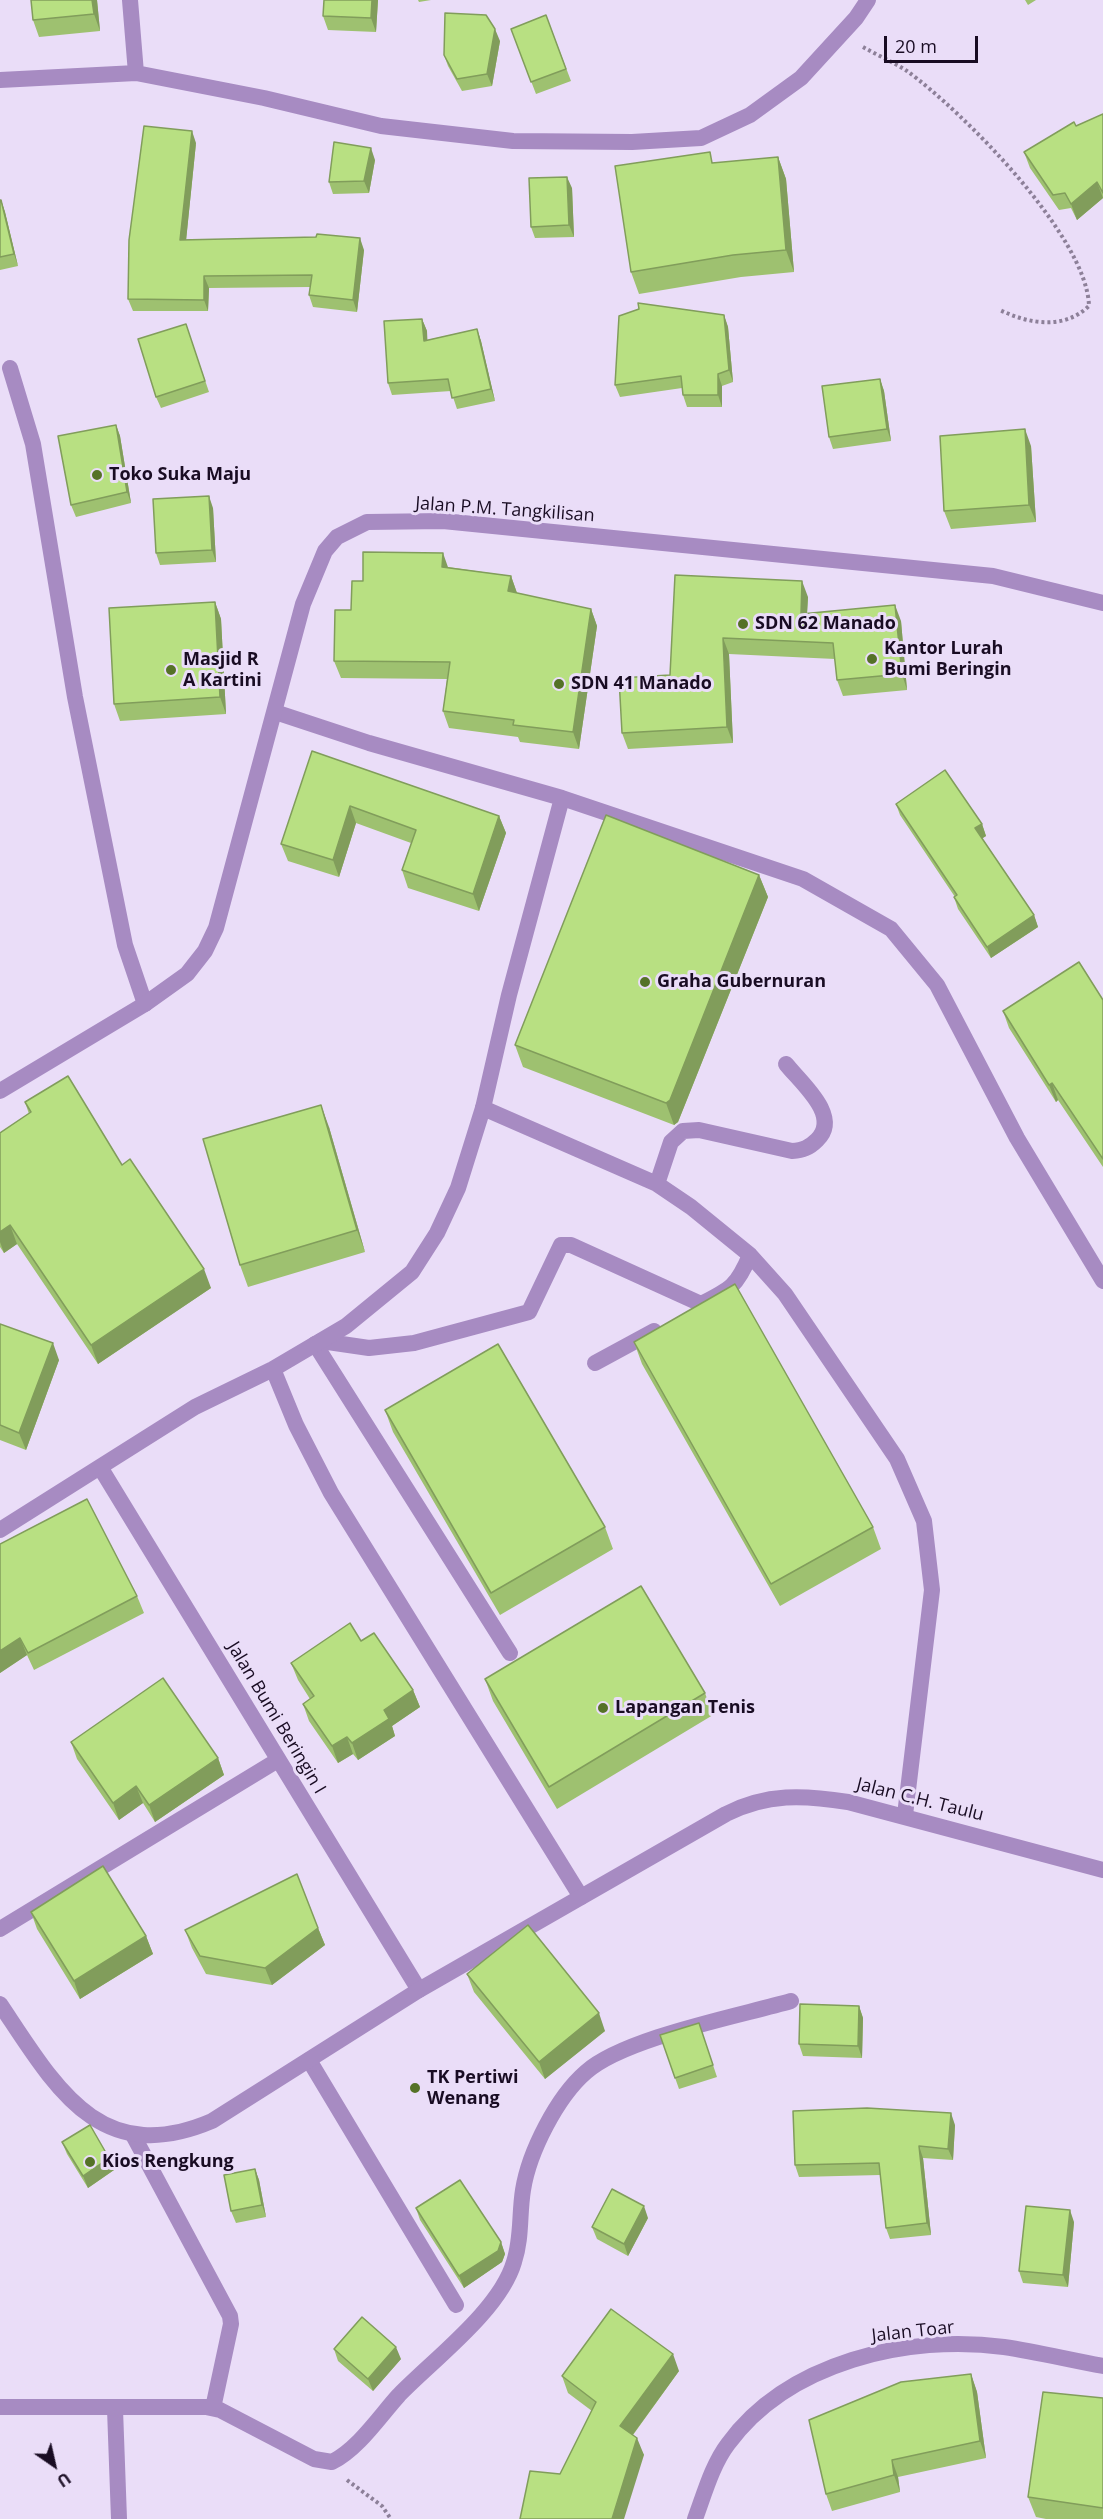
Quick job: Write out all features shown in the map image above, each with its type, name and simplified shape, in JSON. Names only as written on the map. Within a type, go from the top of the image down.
[{"type":"street","points":[[130,0],[136,73]]},
{"type":"street","points":[[0,80],[136,73],[264,98],[381,126],[513,141],[632,142],[700,138],[750,115],[801,78],[868,0]]},
{"type":"street","points":[[10,368],[33,444],[75,697],[125,945],[146,1004]]},
{"type":"street","name":"Jalan P.M. Tangkilisan","points":[[0,1091],[146,1004],[187,974],[206,951],[216,928],[303,604],[325,551],[337,537],[367,522],[443,521],[993,576],[1103,603]]},
{"type":"street","points":[[275,712],[369,743],[562,798],[803,879],[891,929],[937,985],[1017,1138],[1103,1281]]},
{"type":"street","points":[[0,1530],[195,1407],[273,1369],[346,1326],[412,1272],[437,1233],[458,1188],[483,1108],[509,995],[562,798]]},
{"type":"street","points":[[657,1184],[671,1142],[683,1131],[699,1130],[792,1151],[804,1150],[816,1141],[824,1125],[825,1118],[822,1108],[786,1064]]},
{"type":"street","points":[[483,1108],[657,1184],[691,1207],[750,1255],[785,1293],[897,1459],[924,1521],[932,1590],[905,1815]]},
{"type":"street","points":[[318,1342],[369,1348],[414,1342],[529,1312],[561,1245],[571,1245],[701,1304]]},
{"type":"street","points":[[595,1364],[724,1293],[740,1279],[750,1255]]},
{"type":"street","points":[[318,1342],[510,1653]]},
{"type":"street","points":[[273,1369],[296,1425],[331,1492],[581,1897]]},
{"type":"street","name":"Jalan Bumi Beringin I","points":[[100,1467],[418,1989]]},
{"type":"street","points":[[0,1929],[278,1760]]},
{"type":"street","name":"Jalan C.H. Taulu","points":[[0,2004],[48,2076],[80,2109],[108,2126],[133,2135],[161,2136],[188,2131],[213,2121],[418,1989],[726,1814],[761,1799],[810,1796],[848,1802],[905,1815],[1103,1870]]},
{"type":"street","points":[[0,2407],[213,2408],[325,2463],[332,2462],[349,2451],[402,2393],[476,2320],[502,2286],[514,2264],[520,2236],[523,2190],[528,2172],[548,2123],[567,2092],[586,2072],[609,2055],[663,2037],[791,2001]]},
{"type":"street","points":[[309,2060],[456,2306]]},
{"type":"street","points":[[133,2135],[230,2316],[231,2324],[213,2408]]},
{"type":"street","name":"Jalan Toar","points":[[695,2519],[727,2444],[763,2408],[799,2383],[837,2364],[882,2351],[938,2345],[1003,2347],[1103,2366]]},
{"type":"street","points":[[115,2409],[120,2519]]},
{"type":"path","points":[[841,34],[906,70],[944,102],[1003,160],[1071,252],[1088,296],[1089,306],[1080,314],[1071,320],[1055,323],[1016,318],[1000,310]]},
{"type":"path","points":[[325,2463],[382,2506],[391,2519]]},
{"type":"building","points":[[31,0],[92,0],[94,14],[33,20]]},
{"type":"building","points":[[324,0],[372,0],[371,18],[323,16]]},
{"type":"building","points":[[445,13],[486,15],[495,29],[487,74],[457,79],[444,55]]},
{"type":"building","points":[[546,15],[566,69],[531,82],[511,29]]},
{"type":"building","points":[[1103,114],[1103,193],[1097,182],[1071,204],[1065,193],[1053,195],[1024,152],[1074,122],[1076,126]]},
{"type":"building","points":[[144,126],[192,131],[180,240],[316,237],[317,234],[360,238],[353,300],[309,295],[312,275],[204,276],[204,300],[128,299],[129,240]]},
{"type":"building","points":[[334,142],[371,148],[364,181],[329,182]]},
{"type":"building","points":[[710,152],[712,163],[778,157],[786,250],[733,255],[631,272],[615,166]]},
{"type":"building","points":[[567,177],[569,225],[531,227],[529,178]]},
{"type":"building","points":[[0,200],[14,254],[0,257]]},
{"type":"building","points":[[638,303],[724,315],[729,370],[718,374],[718,395],[683,395],[681,376],[615,385],[619,316],[639,309]]},
{"type":"building","points":[[422,319],[424,341],[477,329],[491,389],[452,398],[448,379],[388,383],[384,321]]},
{"type":"building","points":[[186,324],[205,381],[156,397],[138,339]]},
{"type":"building","points":[[880,379],[887,429],[829,437],[822,386]]},
{"type":"building","name":"Toko Suka Maju","points":[[116,425],[127,492],[71,505],[58,436]]},
{"type":"building","points":[[1025,429],[1029,505],[944,511],[940,436]]},
{"type":"building","points":[[209,496],[212,550],[156,553],[153,499]]},
{"type":"building","points":[[363,552],[443,553],[442,567],[511,576],[508,591],[591,609],[573,732],[513,725],[514,720],[443,711],[450,662],[334,661],[335,610],[351,610],[352,581],[363,581]]},
{"type":"building","points":[[675,575],[802,581],[801,614],[895,605],[902,674],[837,680],[833,643],[723,638],[727,727],[622,733],[619,678],[670,675]]},
{"type":"building","name":"Masjid R A Kartini","points":[[215,602],[220,697],[114,704],[109,608]]},
{"type":"building","points":[[312,751],[499,816],[473,894],[402,870],[416,830],[350,806],[333,860],[281,844]]},
{"type":"building","points":[[945,770],[982,824],[975,828],[1034,915],[987,947],[954,897],[957,895],[896,804]]},
{"type":"building","name":"Graha Gubernuran","points":[[606,815],[759,875],[670,1100],[666,1103],[515,1045]]},
{"type":"building","points":[[1079,962],[1103,1000],[1103,1159],[1052,1083],[1049,1085],[1003,1011]]},
{"type":"building","points":[[68,1076],[122,1165],[130,1159],[204,1269],[91,1345],[10,1225],[0,1232],[0,1133],[31,1112],[25,1102]]},
{"type":"building","points":[[321,1105],[357,1230],[240,1265],[203,1139]]},
{"type":"building","points":[[735,1284],[873,1527],[771,1584],[634,1342]]},
{"type":"building","points":[[0,1324],[53,1343],[19,1433],[0,1425]]},
{"type":"building","points":[[498,1344],[605,1527],[491,1593],[385,1410]]},
{"type":"building","points":[[87,1499],[137,1596],[28,1653],[20,1638],[0,1651],[0,1544]]},
{"type":"building","name":"Lapangan Tenis","points":[[641,1586],[705,1693],[549,1787],[485,1679]]},
{"type":"building","points":[[350,1623],[361,1641],[374,1633],[413,1690],[384,1710],[389,1719],[352,1743],[347,1737],[332,1746],[303,1704],[314,1696],[291,1663]]},
{"type":"building","points":[[163,1678],[218,1758],[149,1805],[136,1786],[113,1803],[71,1742]]},
{"type":"building","points":[[103,1866],[146,1936],[74,1981],[31,1912]]},
{"type":"building","points":[[297,1874],[318,1928],[265,1968],[200,1956],[185,1930]]},
{"type":"building","points":[[528,1925],[599,2013],[539,2062],[467,1974]]},
{"type":"building","points":[[800,2004],[859,2006],[858,2046],[799,2044]]},
{"type":"building","points":[[699,2023],[713,2065],[675,2078],[660,2035]]},
{"type":"building","points":[[867,2108],[951,2113],[948,2149],[919,2146],[927,2223],[886,2228],[879,2163],[795,2165],[793,2111]]},
{"type":"building","name":"Kios Rengkung","points":[[90,2125],[109,2158],[83,2176],[62,2142]]},
{"type":"building","points":[[255,2169],[262,2205],[231,2211],[224,2175]]},
{"type":"building","points":[[460,2180],[501,2242],[498,2251],[459,2276],[416,2208]]},
{"type":"building","points":[[612,2189],[644,2206],[624,2244],[592,2227]]},
{"type":"building","points":[[1026,2206],[1070,2210],[1063,2275],[1019,2271]]},
{"type":"building","points":[[611,2309],[673,2354],[620,2426],[637,2438],[612,2519],[520,2519],[530,2471],[560,2474],[596,2402],[562,2376]]},
{"type":"building","points":[[362,2317],[396,2347],[368,2379],[334,2349]]},
{"type":"building","points":[[971,2374],[980,2441],[892,2460],[894,2475],[826,2494],[809,2420],[901,2382]]},
{"type":"building","points":[[1043,2392],[1103,2398],[1103,2508],[1028,2497]]},
{"type":"place","name":"Toko Suka Maju","points":[[97,475]]},
{"type":"place","name":"SDN 62 Manado","points":[[743,624]]},
{"type":"place","name":"Kantor Lurah Bumi Beringin","points":[[872,659]]},
{"type":"place","name":"Masjid R A Kartini","points":[[171,670]]},
{"type":"place","name":"SDN 41 Manado","points":[[559,684]]},
{"type":"place","name":"Graha Gubernuran","points":[[645,982]]},
{"type":"place","name":"Lapangan Tenis","points":[[603,1708]]},
{"type":"place","name":"TK Pertiwi Wenang","points":[[415,2088]]},
{"type":"place","name":"Kios Rengkung","points":[[90,2162]]}]
